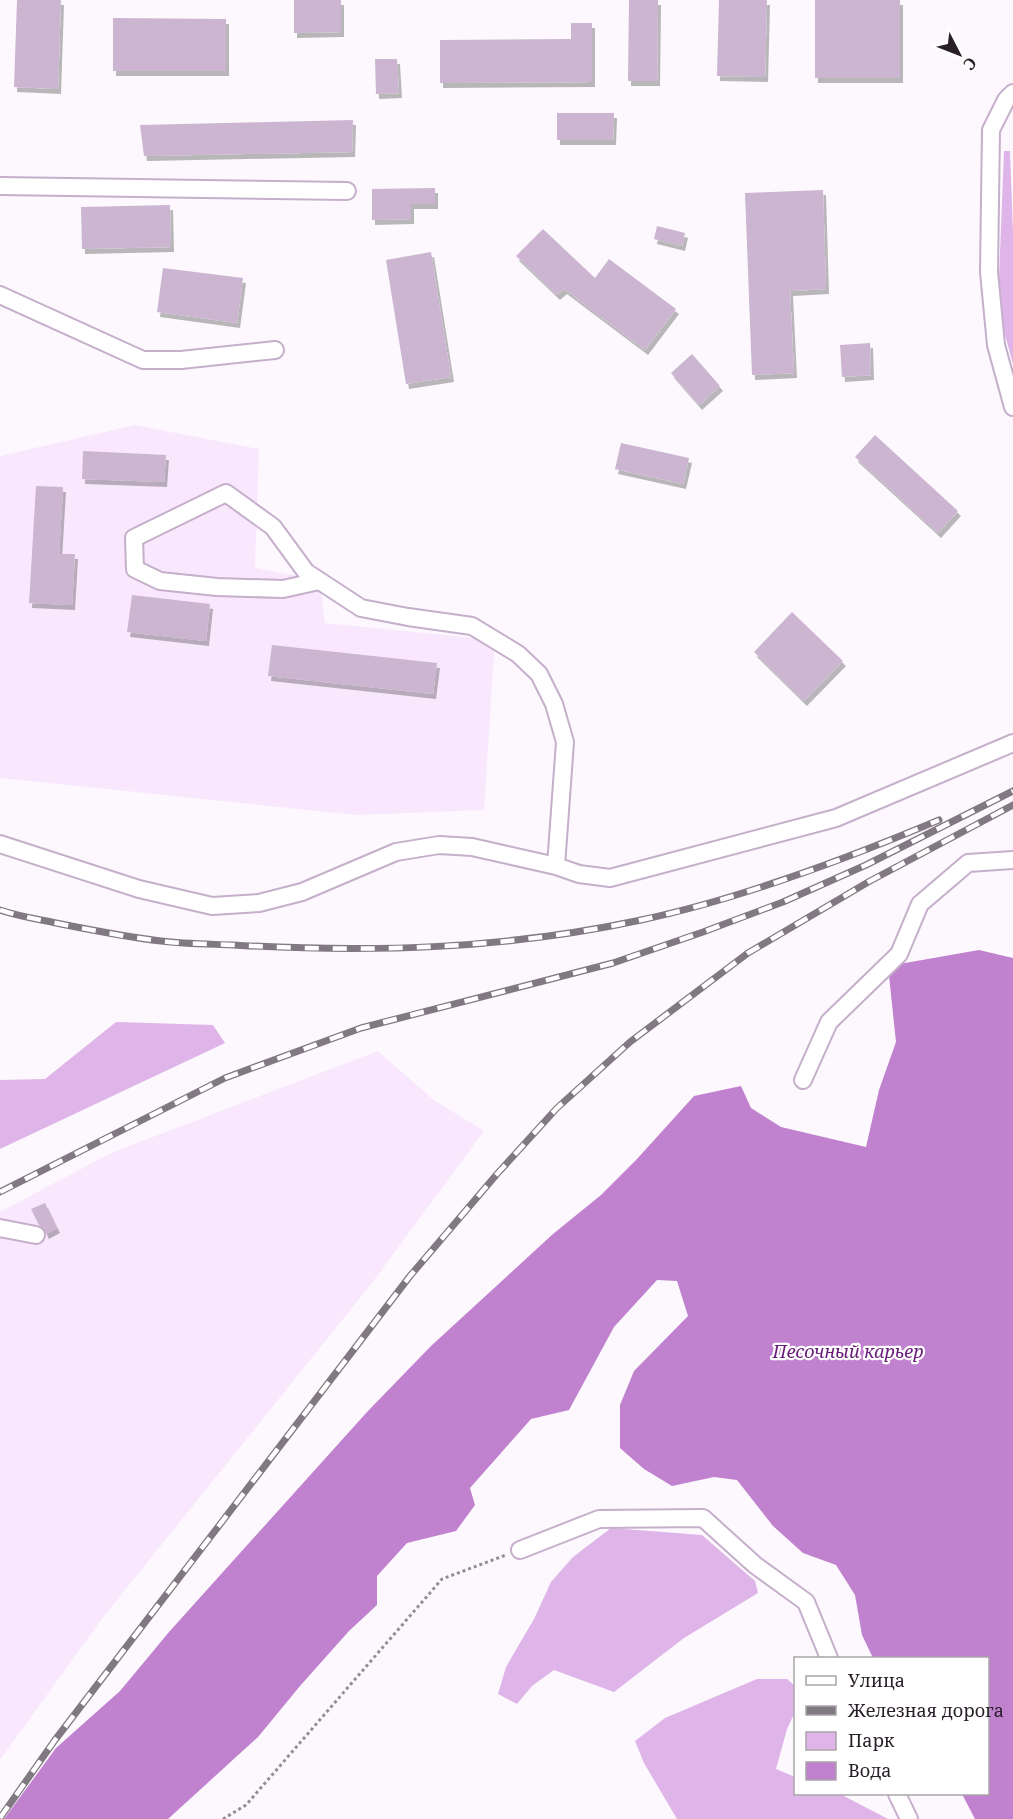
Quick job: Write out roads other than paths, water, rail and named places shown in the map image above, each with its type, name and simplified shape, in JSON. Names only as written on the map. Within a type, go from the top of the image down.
[{"type":"street","points":[[1013,93],[1006,100],[991,130],[989,272],[996,345],[1013,407]]},
{"type":"street","points":[[0,186],[347,190]]},
{"type":"street","points":[[0,295],[143,360],[181,360],[275,350]]},
{"type":"street","points":[[319,581],[283,589],[217,587],[160,581],[135,569],[134,538],[226,493],[273,527],[306,572],[361,608],[472,626],[518,654],[539,674],[555,704],[565,742],[556,866]]},
{"type":"street","points":[[0,844],[139,889],[212,906],[259,903],[303,892],[396,852],[439,845],[472,846],[556,866],[579,874],[610,878],[836,818],[1013,743]]},
{"type":"street","points":[[803,1080],[829,1022],[899,954],[920,904],[968,863],[1013,860]]},
{"type":"street","points":[[0,1228],[36,1235]]},
{"type":"street","points":[[520,1550],[599,1519],[703,1518],[754,1565],[806,1602],[828,1657]]},
{"type":"street","points":[[897,1795],[909,1819]]},
{"type":"water","name":"Песочный карьер","points":[[979,950],[1013,958],[1013,1819],[975,1819],[963,1795],[989,1795],[989,1657],[873,1657],[862,1635],[855,1595],[836,1565],[803,1553],[773,1526],[737,1480],[714,1477],[672,1486],[644,1469],[620,1448],[620,1405],[634,1371],[688,1316],[677,1281],[657,1280],[614,1327],[569,1410],[531,1419],[470,1488],[475,1505],[456,1531],[407,1543],[377,1576],[377,1605],[349,1631],[258,1737],[168,1819],[4,1819],[56,1748],[120,1691],[169,1632],[367,1412],[431,1346],[553,1234],[601,1195],[694,1096],[741,1086],[751,1108],[781,1127],[866,1147],[879,1090],[896,1042],[888,966]]},
{"type":"railway","points":[[0,1192],[225,1078],[361,1028],[613,963],[703,932],[783,902],[866,865],[1013,791]]},
{"type":"railway","points":[[0,1818],[55,1740],[410,1276],[557,1108],[630,1042],[748,953],[870,881],[1013,805]]},
{"type":"railway","points":[[0,910],[109,933],[179,943],[336,949],[489,943],[590,930],[716,901],[830,863],[939,820]]}]
